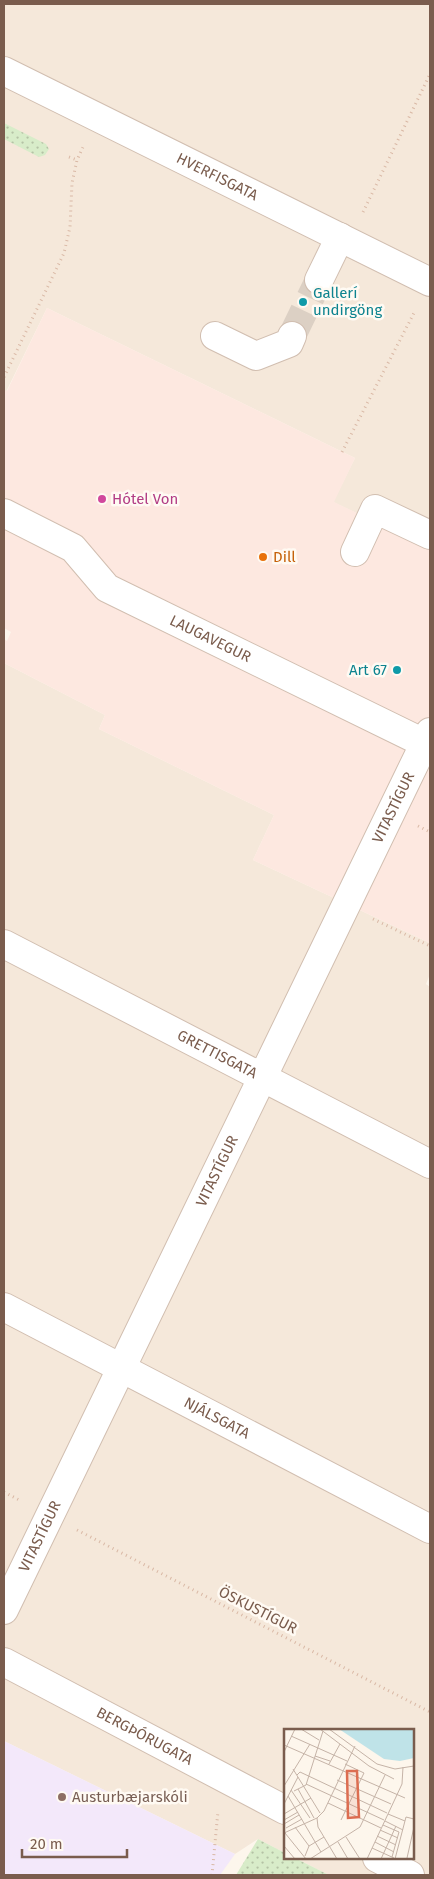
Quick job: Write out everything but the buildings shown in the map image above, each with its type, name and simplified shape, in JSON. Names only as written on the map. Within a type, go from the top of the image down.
[{"type":"street","name":"HVERFISGATA","points":[[4,71],[430,282]]},
{"type":"street","points":[[320,280],[344,239]]},
{"type":"street","points":[[215,336],[256,356],[289,343],[292,336]]},
{"type":"street","points":[[355,552],[376,509],[430,535]]},
{"type":"street","name":"LAUGAVEGUR","points":[[4,513],[73,548],[107,588],[428,740]]},
{"type":"street","name":"VITASTÍGUR","points":[[4,1610],[345,906],[428,740]]},
{"type":"street","name":"GRETTISGATA","points":[[4,944],[430,1164]]},
{"type":"street","name":"NJÁLSGATA","points":[[4,1306],[430,1529]]},
{"type":"street","name":"BERGÞÓRUGATA","points":[[4,1662],[284,1809]]},
{"type":"street","points":[[379,1859],[410,1875]]},
{"type":"path","points":[[344,239],[430,74]]},
{"type":"path","points":[[4,377],[64,253],[70,227],[72,183],[77,160],[96,117]]},
{"type":"path","points":[[69,157],[77,160]]},
{"type":"path","points":[[342,452],[430,282]]},
{"type":"path","points":[[345,906],[430,945]]},
{"type":"path","points":[[4,1492],[30,1506]]},
{"type":"path","name":"ÖSKUSTÍGUR","points":[[75,1529],[430,1712]]},
{"type":"path","points":[[212,1875],[222,1777]]},
{"type":"shaded area","points":[[4,4],[430,4],[430,548],[333,502],[355,458],[47,308],[6,392],[4,390]]},
{"type":"shaded area","points":[[47,308],[355,458],[334,502],[430,548],[430,943],[253,860],[274,815],[99,729],[105,715],[4,663],[4,639],[7,641],[11,632],[4,628],[4,390],[7,391]]},
{"type":"shaded area","points":[[4,663],[105,715],[99,729],[274,815],[253,860],[430,943],[430,974],[426,984],[430,987],[430,1875],[329,1875],[297,1859],[414,1859],[414,1729],[284,1729],[284,1852],[258,1839],[235,1854],[4,1741]]},
{"type":"shaded area","name":"Austurbæjarskóli","points":[[4,1741],[235,1854],[220,1875],[4,1875]]},
{"type":"green space","points":[[4,123],[46,144],[49,149],[45,155],[39,157],[4,139]]},
{"type":"green space","points":[[258,1839],[284,1852],[284,1859],[297,1859],[329,1875],[236,1875]]},
{"type":"tunnel","points":[[292,336],[319,280]]},
{"type":"place","name":"Gallerí undirgöng","points":[[303,302]]},
{"type":"place","name":"Hótel Von","points":[[102,499]]},
{"type":"place","name":"Dill","points":[[263,557]]},
{"type":"place","name":"Art 67","points":[[397,670]]},
{"type":"place","name":"Austurbæjarskóli","points":[[62,1797]]}]
